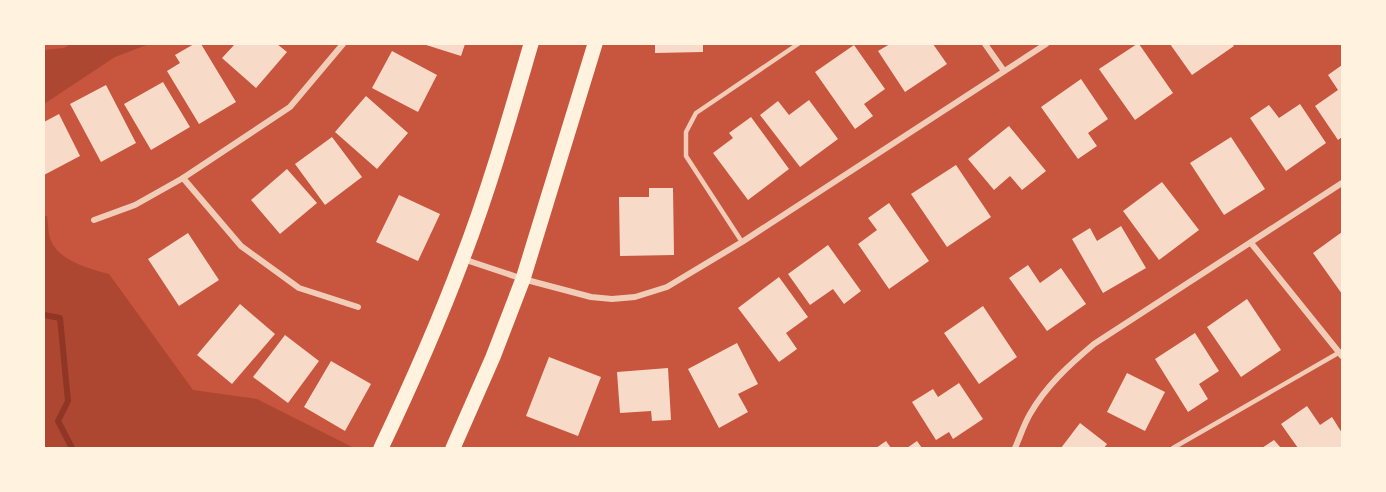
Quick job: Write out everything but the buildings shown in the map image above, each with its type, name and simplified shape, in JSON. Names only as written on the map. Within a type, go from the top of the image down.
[{"type":"main road","points":[[381,448],[415,375],[463,259],[508,124],[531,44]]},
{"type":"main road","points":[[453,448],[493,357],[523,279],[595,44]]},
{"type":"street","points":[[94,220],[135,205],[183,178],[290,107],[343,44]]},
{"type":"street","points":[[985,44],[1004,71]]},
{"type":"street","points":[[463,259],[523,279],[591,297],[612,299],[635,297],[667,287],[742,242],[1046,44]]},
{"type":"street","points":[[183,178],[241,246],[299,288],[358,307]]},
{"type":"street","points":[[1015,448],[1029,414],[1066,367],[1094,344],[1342,183]]},
{"type":"street","points":[[1251,243],[1341,354]]},
{"type":"lane","points":[[742,242],[686,156],[686,132],[696,113],[798,44]]},
{"type":"lane","points":[[1173,448],[1341,354]]},
{"type":"shaded area","points":[[71,44],[149,44],[115,57],[44,104],[44,50],[64,48]]},
{"type":"shaded area","points":[[44,216],[47,216],[52,244],[73,262],[109,274],[193,390],[257,399],[354,448],[44,448]]},
{"type":"waterway","points":[[44,315],[60,318],[68,401],[58,421],[72,448]]}]
